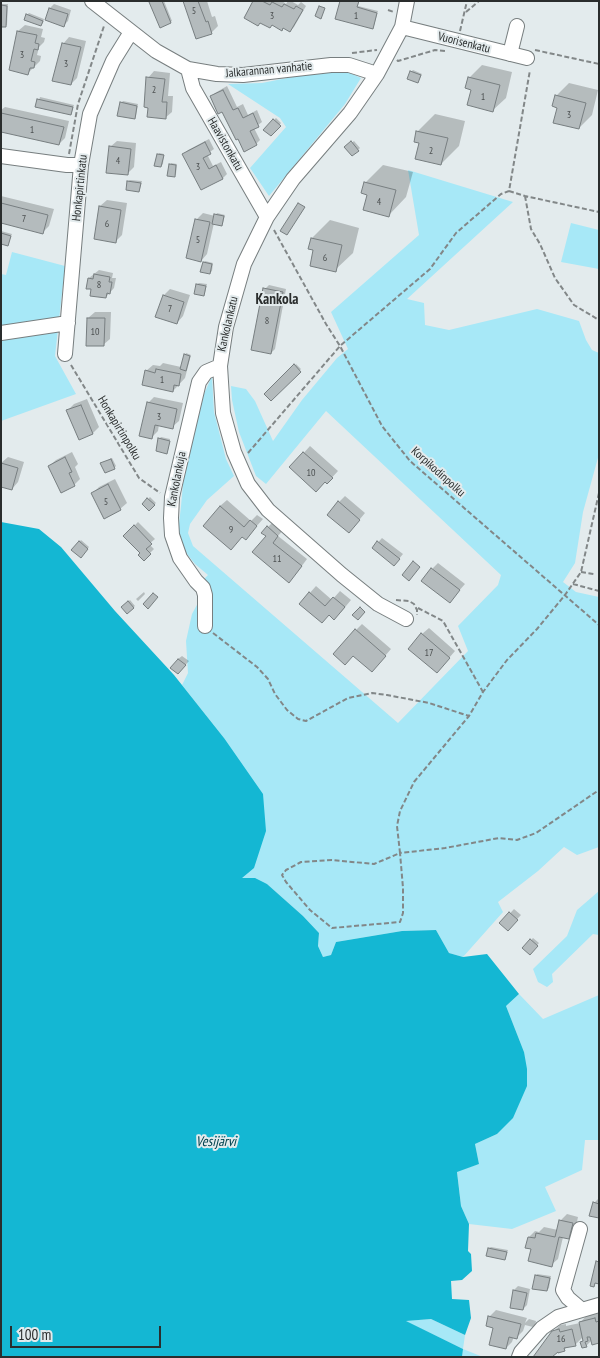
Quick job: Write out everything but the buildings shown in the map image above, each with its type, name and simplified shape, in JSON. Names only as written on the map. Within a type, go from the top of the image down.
[{"type":"street","name":"Jalkarannan vanhatie","points":[[92,1],[156,51],[188,69],[217,74],[243,75],[331,64],[349,65],[377,74]]},
{"type":"street","name":"Kankolankatu","points":[[407,1],[402,27],[377,74],[350,113],[293,180],[267,217],[244,264],[226,327],[220,366],[223,413],[234,452],[248,484],[268,510],[342,575],[378,604],[412,617]]},
{"type":"street","points":[[510,54],[516,26]]},
{"type":"street","name":"Vuorisenkatu","points":[[402,27],[510,54],[529,61]]},
{"type":"street","name":"Honkapirtinkatu","points":[[65,354],[82,165],[90,114],[113,61],[132,32]]},
{"type":"street","name":"Haavistonkatu","points":[[188,69],[193,88],[267,217]]},
{"type":"street","points":[[1,156],[67,165],[82,165]]},
{"type":"street","points":[[1,333],[68,324]]},
{"type":"street","name":"Kankolankuja","points":[[205,626],[205,595],[203,588],[180,558],[172,535],[172,497],[199,382],[206,372],[220,366]]},
{"type":"street","points":[[558,1317],[563,1290],[580,1229]]},
{"type":"street","points":[[563,1290],[568,1298],[581,1309]]},
{"type":"street","points":[[519,1357],[521,1352],[542,1328],[558,1317],[599,1305]]},
{"type":"path","points":[[460,34],[467,1]]},
{"type":"path","points":[[464,14],[479,1]]},
{"type":"path","points":[[67,165],[78,104],[104,23],[109,15]]},
{"type":"path","points":[[352,53],[379,50],[398,61],[435,50],[451,51]]},
{"type":"path","points":[[509,190],[529,61]]},
{"type":"path","points":[[239,463],[340,346],[430,269],[456,233],[501,194],[509,190],[525,196],[599,212]]},
{"type":"path","points":[[525,196],[531,230],[540,244],[555,278],[574,305],[599,320]]},
{"type":"path","name":"Korpikodinpolku","points":[[267,217],[340,346],[382,426],[410,461],[599,625]]},
{"type":"path","name":"Honkapirtinpolku","points":[[65,354],[139,478],[162,493],[172,497]]},
{"type":"path","points":[[599,493],[581,572],[537,629],[507,660],[483,692],[469,716],[414,782],[400,811],[397,826],[400,853],[403,888],[403,913],[400,922],[332,928],[310,910],[282,875],[286,870],[301,862],[332,860],[374,864],[400,853],[445,848],[499,838],[517,840],[536,833],[599,790]]},
{"type":"path","points":[[581,572],[594,574]]},
{"type":"path","points":[[572,584],[599,591]]},
{"type":"path","points":[[395,600],[409,601],[416,607],[443,621],[483,692]]},
{"type":"path","points":[[412,617],[417,610],[416,607]]},
{"type":"path","points":[[205,626],[257,667],[268,679],[287,710],[298,719],[306,721],[348,698],[372,693],[387,694],[429,703],[469,716]]},
{"type":"shaded area","points":[[343,70],[361,78],[345,104],[269,196],[250,168],[286,127],[280,118],[228,84],[262,83],[317,72]]},
{"type":"shaded area","points":[[408,170],[513,202],[407,299],[424,303],[425,325],[449,330],[537,309],[579,321],[592,350],[599,353],[599,454],[583,512],[575,563],[563,582],[576,592],[599,597],[599,847],[577,855],[564,847],[538,871],[498,902],[503,912],[463,957],[449,953],[436,930],[402,931],[336,942],[331,955],[323,957],[318,946],[319,933],[303,916],[267,884],[241,878],[224,738],[182,685],[188,673],[186,641],[192,614],[199,601],[197,586],[208,575],[195,564],[183,549],[178,533],[184,473],[204,394],[212,376],[214,412],[226,459],[234,476],[207,500],[190,524],[188,533],[193,546],[398,723],[468,651],[458,626],[498,585],[501,575],[326,411],[266,484],[256,476],[239,432],[232,400],[231,386],[246,389],[255,401],[273,441],[302,400],[337,358],[348,349],[331,312],[419,235]]},
{"type":"shaded area","points":[[571,223],[599,230],[599,269],[561,262]]},
{"type":"shaded area","points":[[12,252],[65,266],[55,356],[76,394],[1,421],[1,274],[6,275]]},
{"type":"shaded area","points":[[599,891],[599,935],[593,934],[552,974],[553,982],[547,987],[538,982],[533,969],[567,936],[577,910]]},
{"type":"shaded area","points":[[519,994],[543,1019],[599,995],[599,1140],[585,1140],[582,1170],[545,1187],[556,1211],[512,1229],[469,1224],[461,1206],[457,1171],[479,1164],[475,1144],[497,1134],[524,1052],[506,1006]]},
{"type":"shaded area","points":[[431,1319],[465,1335],[463,1349],[405,1321]]},
{"type":"shaded area","points":[[463,1349],[483,1357],[462,1357]]},
{"type":"water","name":"Vesijärvi","points":[[1,522],[39,529],[61,547],[115,611],[174,675],[224,738],[263,794],[266,831],[254,868],[242,878],[255,878],[267,884],[303,916],[319,933],[318,946],[323,957],[331,955],[336,942],[402,931],[436,930],[449,953],[463,957],[487,954],[519,994],[506,1006],[524,1052],[527,1086],[513,1118],[497,1134],[475,1144],[479,1164],[457,1172],[461,1206],[469,1224],[468,1251],[471,1254],[472,1271],[462,1280],[451,1281],[452,1299],[469,1300],[471,1318],[465,1335],[431,1319],[406,1321],[463,1349],[462,1357],[1,1357]]},
{"type":"district","name":"Kankola","points":[[277,300]]}]
